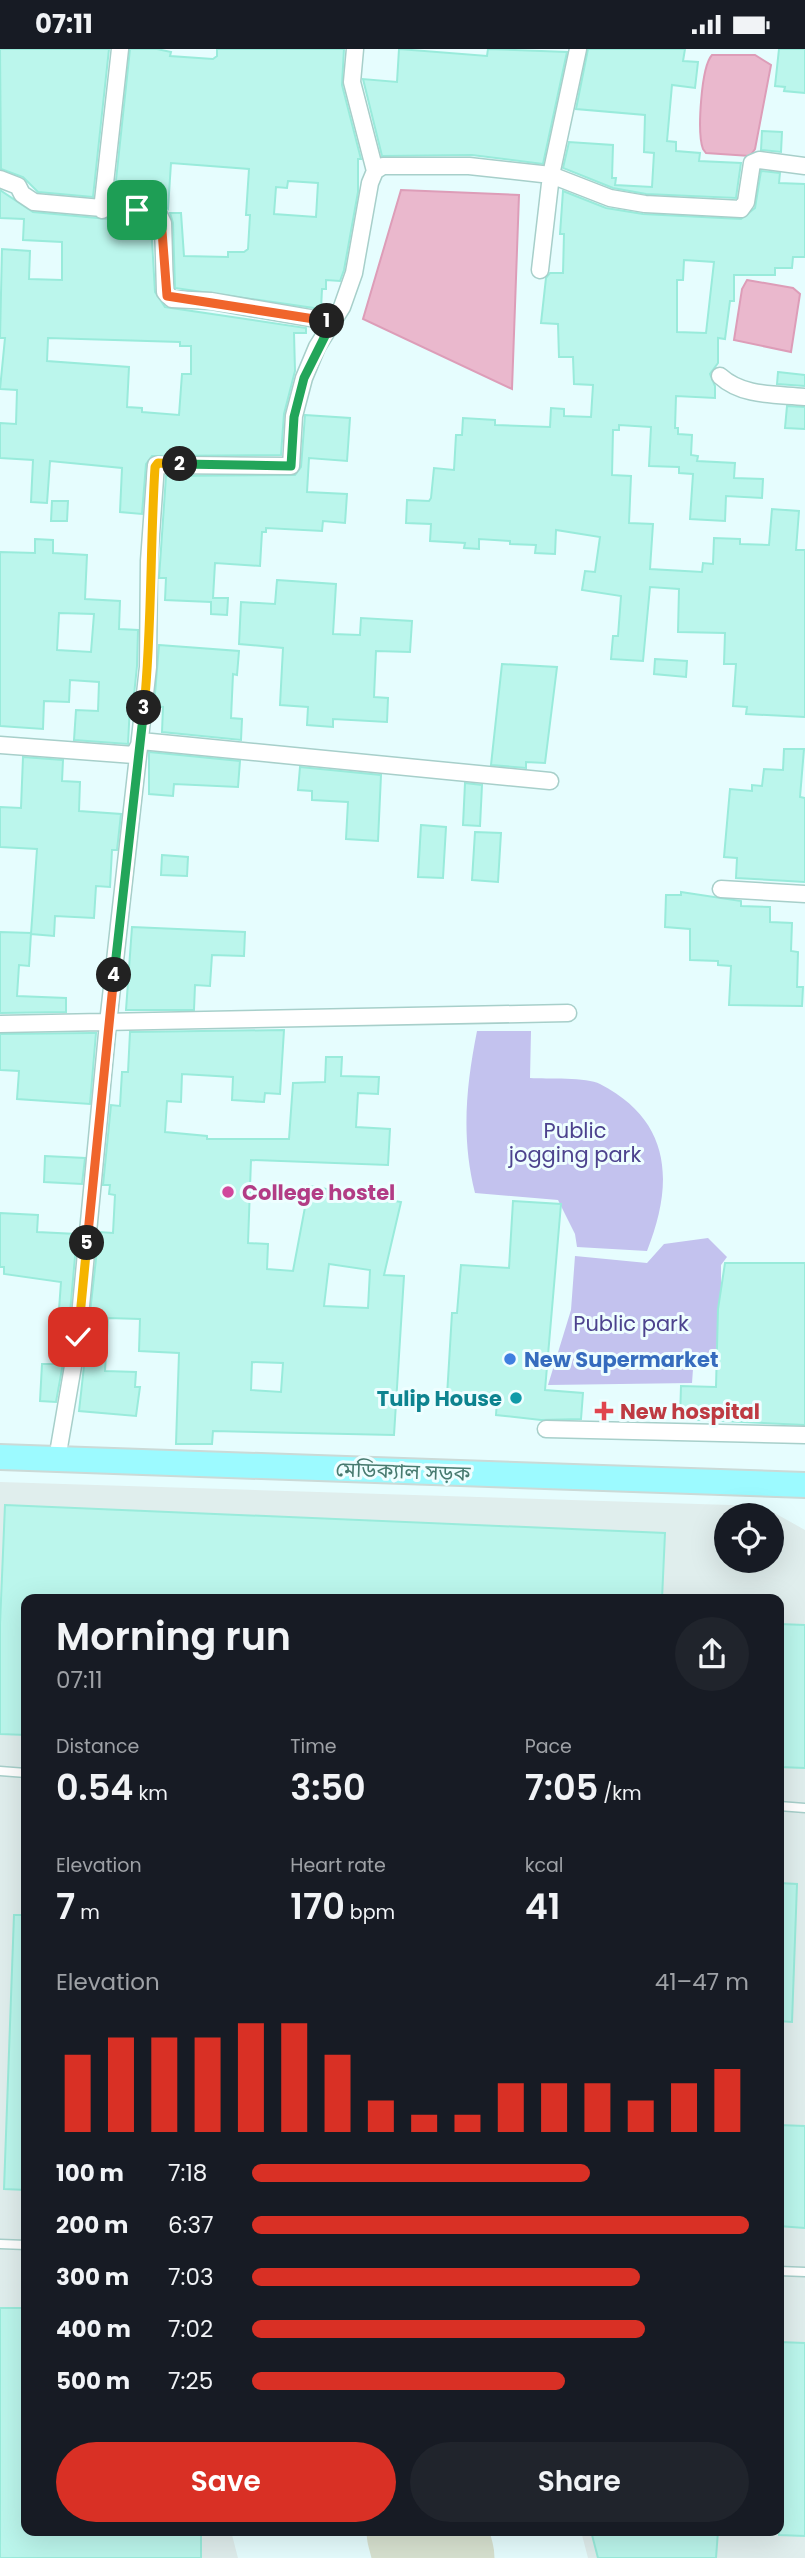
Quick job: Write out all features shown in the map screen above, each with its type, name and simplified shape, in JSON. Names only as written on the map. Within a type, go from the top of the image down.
[{"type":"main road","name":"মেডিক্যাল সড়ক","points":[[0,1457],[805,1485]]},
{"type":"street","points":[[102,211],[120,49]]},
{"type":"street","points":[[355,49],[352,82],[375,171]]},
{"type":"street","points":[[540,270],[551,175],[578,49]]},
{"type":"street","points":[[57,1459],[78,1337],[108,1023],[141,741],[148,667],[149,561],[156,465],[291,466],[294,417],[304,378],[342,307],[357,263],[370,183],[375,171],[383,166],[469,166],[551,175],[610,198],[645,204],[741,209],[746,202],[752,163],[759,160],[805,166]]},
{"type":"street","points":[[0,179],[18,186],[22,194],[34,202],[102,211],[152,211],[161,218],[167,296],[332,322]]},
{"type":"street","points":[[720,376],[730,385],[749,392],[805,397]]},
{"type":"street","points":[[0,745],[134,755],[141,741]]},
{"type":"street","points":[[141,741],[550,781]]},
{"type":"street","points":[[721,889],[805,894]]},
{"type":"street","points":[[0,1024],[568,1013]]},
{"type":"street","points":[[546,1429],[805,1435]]},
{"type":"lane","points":[[0,1771],[21,1773]]},
{"type":"lane","points":[[784,1807],[805,1808]]},
{"type":"lane","points":[[0,2243],[21,2245]]},
{"type":"lane","points":[[784,2271],[805,2272]]},
{"type":"shaded area","points":[[712,55],[755,55],[771,65],[755,149],[750,156],[706,153],[703,149],[700,129],[701,101],[705,73]]},
{"type":"shaded area","points":[[401,190],[519,195],[512,389],[363,319]]},
{"type":"shaded area","points":[[747,280],[793,288],[800,294],[791,352],[734,340],[742,289]]},
{"type":"shaded area","points":[[0,1482],[714,1504],[714,1573],[784,1573],[784,1518],[805,1530],[805,2558],[588,2558],[582,2536],[784,2536],[784,1594],[21,1594],[21,2536],[232,2536],[238,2558],[0,2558]]},
{"type":"green space","name":"Public jogging park","points":[[477,1031],[531,1031],[530,1078],[577,1079],[600,1084],[624,1099],[642,1116],[654,1135],[661,1156],[663,1178],[656,1226],[647,1251],[577,1247],[575,1234],[558,1200],[475,1193],[468,1152],[467,1112]]},
{"type":"green space","name":"Public park","points":[[708,1238],[727,1257],[721,1265],[721,1329],[714,1361],[694,1355],[692,1383],[548,1385],[571,1310],[575,1256],[647,1263],[664,1244]]},
{"type":"building","points":[[0,49],[109,49],[93,197],[38,192],[23,177],[1,169]]},
{"type":"building","points":[[130,49],[157,49],[171,52],[170,56],[213,59],[217,56],[217,49],[344,49],[342,85],[361,159],[358,159],[358,192],[344,270],[340,281],[326,280],[326,289],[322,289],[321,309],[175,288],[173,223],[170,213],[181,213],[184,256],[228,257],[228,252],[244,252],[248,249],[250,215],[246,215],[249,169],[171,163],[168,209],[159,203],[114,199]],"holes":[[[288,181],[318,183],[316,217],[274,214],[276,187],[287,188]]]},
{"type":"building","points":[[399,49],[487,56],[488,49],[567,52],[543,164],[472,155],[382,156],[363,79],[397,82]]},
{"type":"building","points":[[588,49],[685,49],[683,61],[698,62],[695,88],[672,85],[667,141],[676,142],[676,151],[700,153],[699,161],[741,163],[736,198],[646,194],[613,188],[563,168],[569,142],[613,145],[612,178],[616,178],[615,185],[652,187],[654,153],[644,152],[645,115],[576,109]]},
{"type":"building","points":[[779,49],[805,49],[805,93],[784,91],[785,87],[775,86]]},
{"type":"building","points":[[762,131],[782,132],[781,152],[761,150]]},
{"type":"building","points":[[761,171],[780,173],[779,183],[805,184],[805,257],[793,257],[792,268],[775,268],[775,275],[734,275],[734,301],[730,301],[725,339],[718,338],[718,363],[710,374],[715,386],[715,398],[676,396],[675,428],[678,428],[678,434],[692,435],[691,455],[698,456],[697,461],[735,463],[734,478],[763,479],[762,498],[726,496],[725,521],[690,519],[693,474],[679,473],[679,467],[649,466],[651,427],[619,425],[619,430],[613,430],[612,475],[631,476],[629,523],[653,524],[650,569],[702,572],[703,563],[713,564],[714,538],[740,539],[740,544],[769,545],[772,509],[799,511],[796,550],[805,550],[805,717],[746,714],[747,707],[733,706],[736,664],[724,664],[725,633],[678,632],[679,589],[650,587],[643,661],[611,659],[613,636],[618,636],[621,596],[582,590],[585,571],[595,572],[600,537],[556,530],[555,554],[535,553],[536,545],[510,544],[510,541],[479,539],[479,549],[464,548],[465,543],[430,541],[431,524],[406,523],[407,500],[429,501],[431,498],[434,468],[454,470],[456,435],[462,435],[463,418],[495,420],[495,425],[550,427],[551,408],[564,409],[564,416],[591,417],[593,385],[574,384],[573,357],[559,357],[558,324],[541,323],[546,278],[550,273],[563,273],[564,234],[560,234],[563,191],[606,208],[643,214],[741,219],[755,208]],"holes":[[[684,260],[714,262],[706,333],[677,332],[677,280],[683,280]]]},
{"type":"building","points":[[0,190],[33,212],[151,223],[155,292],[165,307],[306,328],[306,333],[294,333],[295,371],[284,414],[281,455],[152,456],[146,464],[142,514],[120,512],[122,468],[50,461],[47,503],[31,502],[33,460],[0,458],[0,423],[16,424],[17,390],[0,389],[5,338],[0,338],[2,249],[30,251],[29,279],[62,280],[62,242],[23,240],[24,219],[0,218]],"holes":[[[48,338],[180,342],[180,346],[191,346],[191,374],[182,374],[179,415],[142,412],[142,408],[127,407],[129,367],[47,361]]]},
{"type":"building","points":[[778,372],[805,375],[805,386],[777,384]]},
{"type":"building","points":[[787,406],[805,407],[805,429],[785,428]]},
{"type":"building","points":[[305,415],[350,418],[347,461],[309,458],[307,492],[347,494],[345,523],[323,521],[322,531],[266,528],[266,532],[262,532],[260,566],[215,563],[213,598],[228,598],[227,615],[211,614],[211,602],[165,600],[166,578],[159,578],[166,476],[295,475],[301,467]]},
{"type":"building","points":[[52,501],[68,501],[67,521],[51,521]]},
{"type":"building","points":[[35,539],[53,540],[53,553],[87,555],[85,599],[120,601],[119,629],[138,630],[137,666],[133,705],[130,705],[128,744],[74,740],[76,710],[98,711],[99,682],[70,680],[69,702],[44,701],[43,729],[0,726],[0,552],[35,553]],"holes":[[[59,613],[94,614],[91,652],[57,650]]]},
{"type":"building","points":[[277,580],[336,584],[333,634],[360,635],[361,618],[412,621],[410,652],[376,651],[374,697],[388,698],[387,722],[333,719],[333,727],[307,725],[308,707],[280,705],[283,648],[239,644],[241,602],[275,604]]},
{"type":"building","points":[[159,645],[239,651],[237,675],[233,674],[231,718],[242,719],[241,740],[162,732],[163,707],[154,706]]},
{"type":"building","points":[[655,659],[687,661],[686,677],[654,674]]},
{"type":"building","points":[[502,664],[557,667],[545,763],[526,762],[526,768],[491,765]]},
{"type":"building","points":[[784,749],[804,749],[800,797],[805,798],[805,882],[736,878],[737,858],[724,857],[730,789],[752,791],[752,785],[762,786],[764,769],[783,770]]},
{"type":"building","points":[[149,752],[240,761],[238,787],[174,784],[173,796],[149,794]]},
{"type":"building","points":[[23,757],[63,760],[62,781],[80,782],[79,811],[121,814],[117,850],[112,850],[110,887],[96,886],[94,918],[55,916],[54,936],[31,934],[37,849],[0,847],[0,807],[21,808]]},
{"type":"building","points":[[300,767],[381,775],[378,841],[346,839],[348,802],[312,800],[312,791],[298,790]]},
{"type":"building","points":[[465,783],[482,785],[480,826],[463,825]]},
{"type":"building","points":[[421,825],[446,827],[443,878],[418,877]]},
{"type":"building","points":[[475,832],[501,833],[498,882],[472,880]]},
{"type":"building","points":[[162,855],[188,857],[187,876],[161,875]]},
{"type":"building","points":[[681,892],[741,901],[741,906],[770,907],[770,922],[792,923],[791,951],[798,952],[797,987],[803,987],[802,1006],[729,1005],[731,966],[718,965],[718,961],[690,960],[690,929],[665,927],[666,895],[681,895]]},
{"type":"building","points":[[132,927],[245,932],[244,956],[212,955],[210,986],[195,985],[194,1010],[126,1010]]},
{"type":"building","points":[[0,932],[31,933],[29,966],[19,965],[17,996],[66,998],[66,1012],[0,1013]]},
{"type":"building","points":[[284,1030],[280,1094],[265,1093],[264,1102],[232,1100],[233,1077],[182,1074],[181,1102],[167,1101],[165,1132],[207,1136],[207,1139],[289,1139],[293,1083],[325,1082],[326,1057],[342,1057],[341,1076],[379,1077],[378,1094],[358,1093],[356,1127],[390,1129],[388,1165],[251,1160],[248,1243],[268,1244],[267,1269],[293,1271],[309,1186],[401,1202],[384,1275],[404,1276],[394,1435],[213,1431],[212,1444],[176,1444],[179,1353],[139,1351],[140,1319],[108,1318],[105,1371],[136,1372],[135,1387],[140,1387],[136,1416],[79,1411],[99,1232],[113,1233],[115,1195],[109,1194],[110,1185],[103,1185],[111,1105],[120,1106],[122,1072],[128,1072],[130,1032]],"holes":[[[329,1264],[370,1270],[368,1308],[324,1306]],[[252,1362],[283,1363],[281,1392],[251,1390]]]},
{"type":"building","points":[[96,1033],[90,1104],[17,1099],[19,1071],[0,1070],[0,1034]]},
{"type":"building","points":[[45,1156],[85,1158],[82,1184],[44,1182]]},
{"type":"building","points":[[513,1201],[561,1204],[545,1390],[583,1393],[581,1419],[541,1420],[496,1415],[497,1400],[447,1396],[452,1313],[457,1313],[461,1265],[509,1268]]},
{"type":"building","points":[[0,1213],[38,1215],[37,1232],[77,1234],[68,1336],[56,1402],[40,1401],[42,1364],[55,1364],[61,1282],[4,1274],[4,1267],[0,1267]]},
{"type":"building","points":[[725,1263],[805,1263],[805,1425],[680,1419],[681,1386],[716,1387],[718,1309]]},
{"type":"building","points":[[5,1505],[665,1533],[662,1594],[21,1594],[21,1735],[0,1734],[0,1624]]},
{"type":"building","points":[[784,1624],[805,1625],[805,1768],[784,1767]]},
{"type":"building","points":[[784,1883],[797,1884],[792,2022],[784,2021]]},
{"type":"building","points":[[14,1915],[21,1915],[21,2190],[4,2189]]},
{"type":"building","points":[[784,2125],[805,2126],[805,2228],[784,2226]]},
{"type":"building","points":[[0,2308],[21,2308],[21,2536],[201,2536],[201,2558],[0,2558]]},
{"type":"building","points":[[784,2342],[805,2343],[805,2536],[784,2535]]},
{"type":"building","points":[[592,2536],[718,2536],[716,2558],[598,2558]]},
{"type":"runway","points":[[428,2536],[434,2558]]},
{"type":"place","name":"College hostel","points":[[228,1192]]},
{"type":"place","name":"New Supermarket","points":[[510,1359]]},
{"type":"place","name":"Tulip House","points":[[516,1398]]},
{"type":"place","name":"New hospital","points":[[604,1411]]},
{"type":"route","points":[[78,1337],[108,1023],[148,667],[149,561],[155,467],[158,463],[291,466],[294,417],[304,378],[317,347],[332,322],[211,302],[172,299],[165,292],[166,253],[163,223],[158,213],[137,210]]}]
